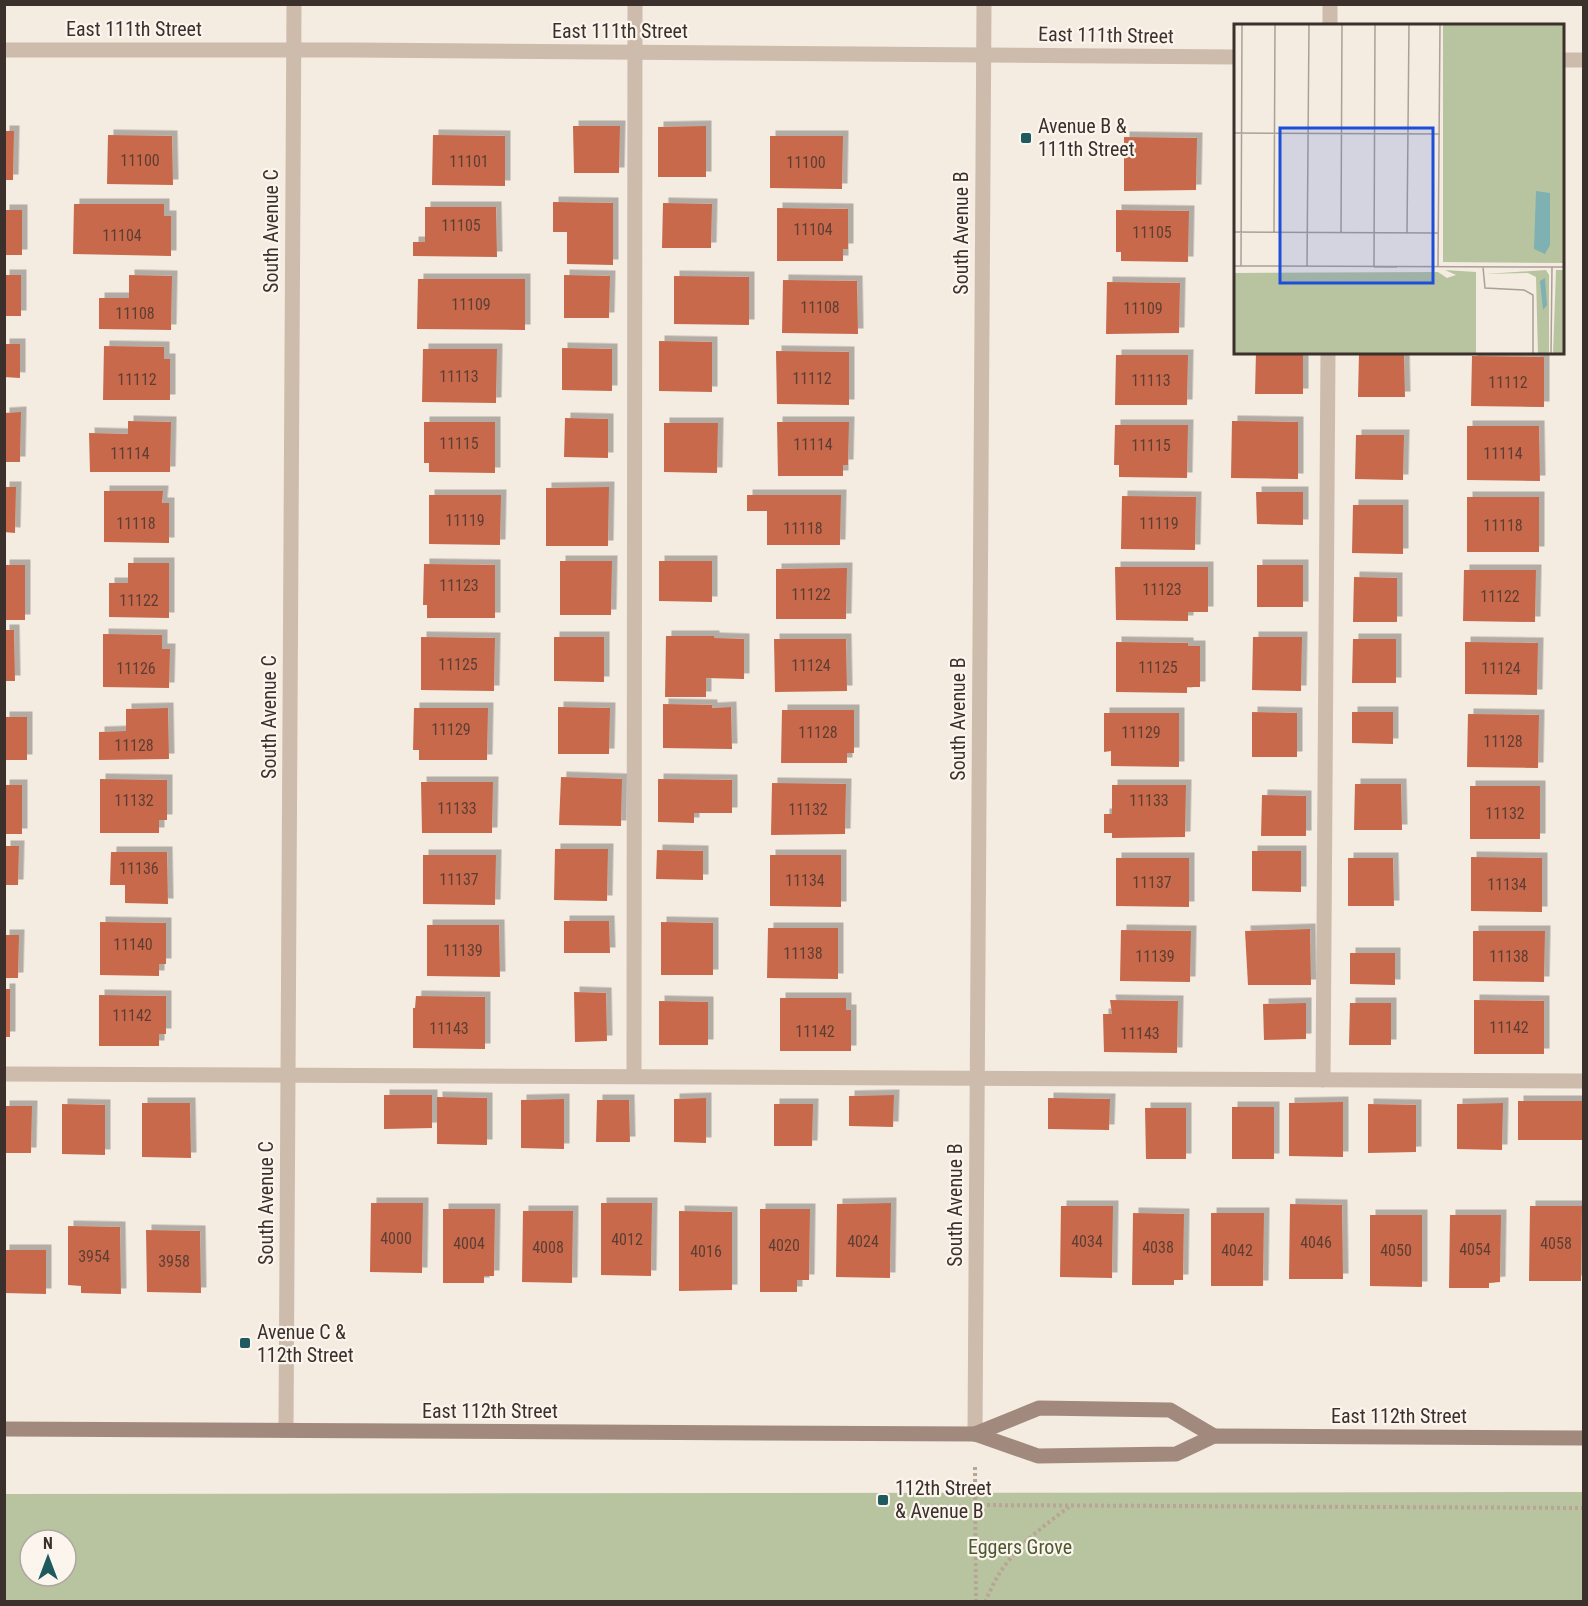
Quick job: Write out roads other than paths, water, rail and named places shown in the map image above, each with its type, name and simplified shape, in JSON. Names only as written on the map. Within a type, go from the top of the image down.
[{"type":"street","name":"South Avenue C","points":[[286,1431],[294,4]]},
{"type":"street","points":[[634,1076],[635,4]]},
{"type":"street","name":"South Avenue B","points":[[975,1434],[984,4]]},
{"type":"street","points":[[1330,4],[1330,24]]},
{"type":"street","name":"East 111th Street","points":[[4,50],[1234,57]]},
{"type":"street","points":[[1564,60],[1584,60]]},
{"type":"street","points":[[1323,1080],[1328,354]]},
{"type":"street","points":[[4,1074],[1584,1081]]},
{"type":"street","name":"East 112th Street","points":[[975,1434],[1039,1408],[1170,1410],[1214,1436]]},
{"type":"street","name":"East 112th Street","points":[[4,1429],[975,1434],[1038,1456],[1176,1454],[1214,1436],[1584,1438]]},
{"type":"place","name":"Avenue B & 111th Street","points":[[1026,138]]},
{"type":"place","name":"Avenue C & 112th Street","points":[[245,1343]]},
{"type":"place","name":"112th Street & Avenue B","points":[[883,1500]]},
{"type":"park label","name":"Eggers Grove","points":[[1020,1547]]}]
